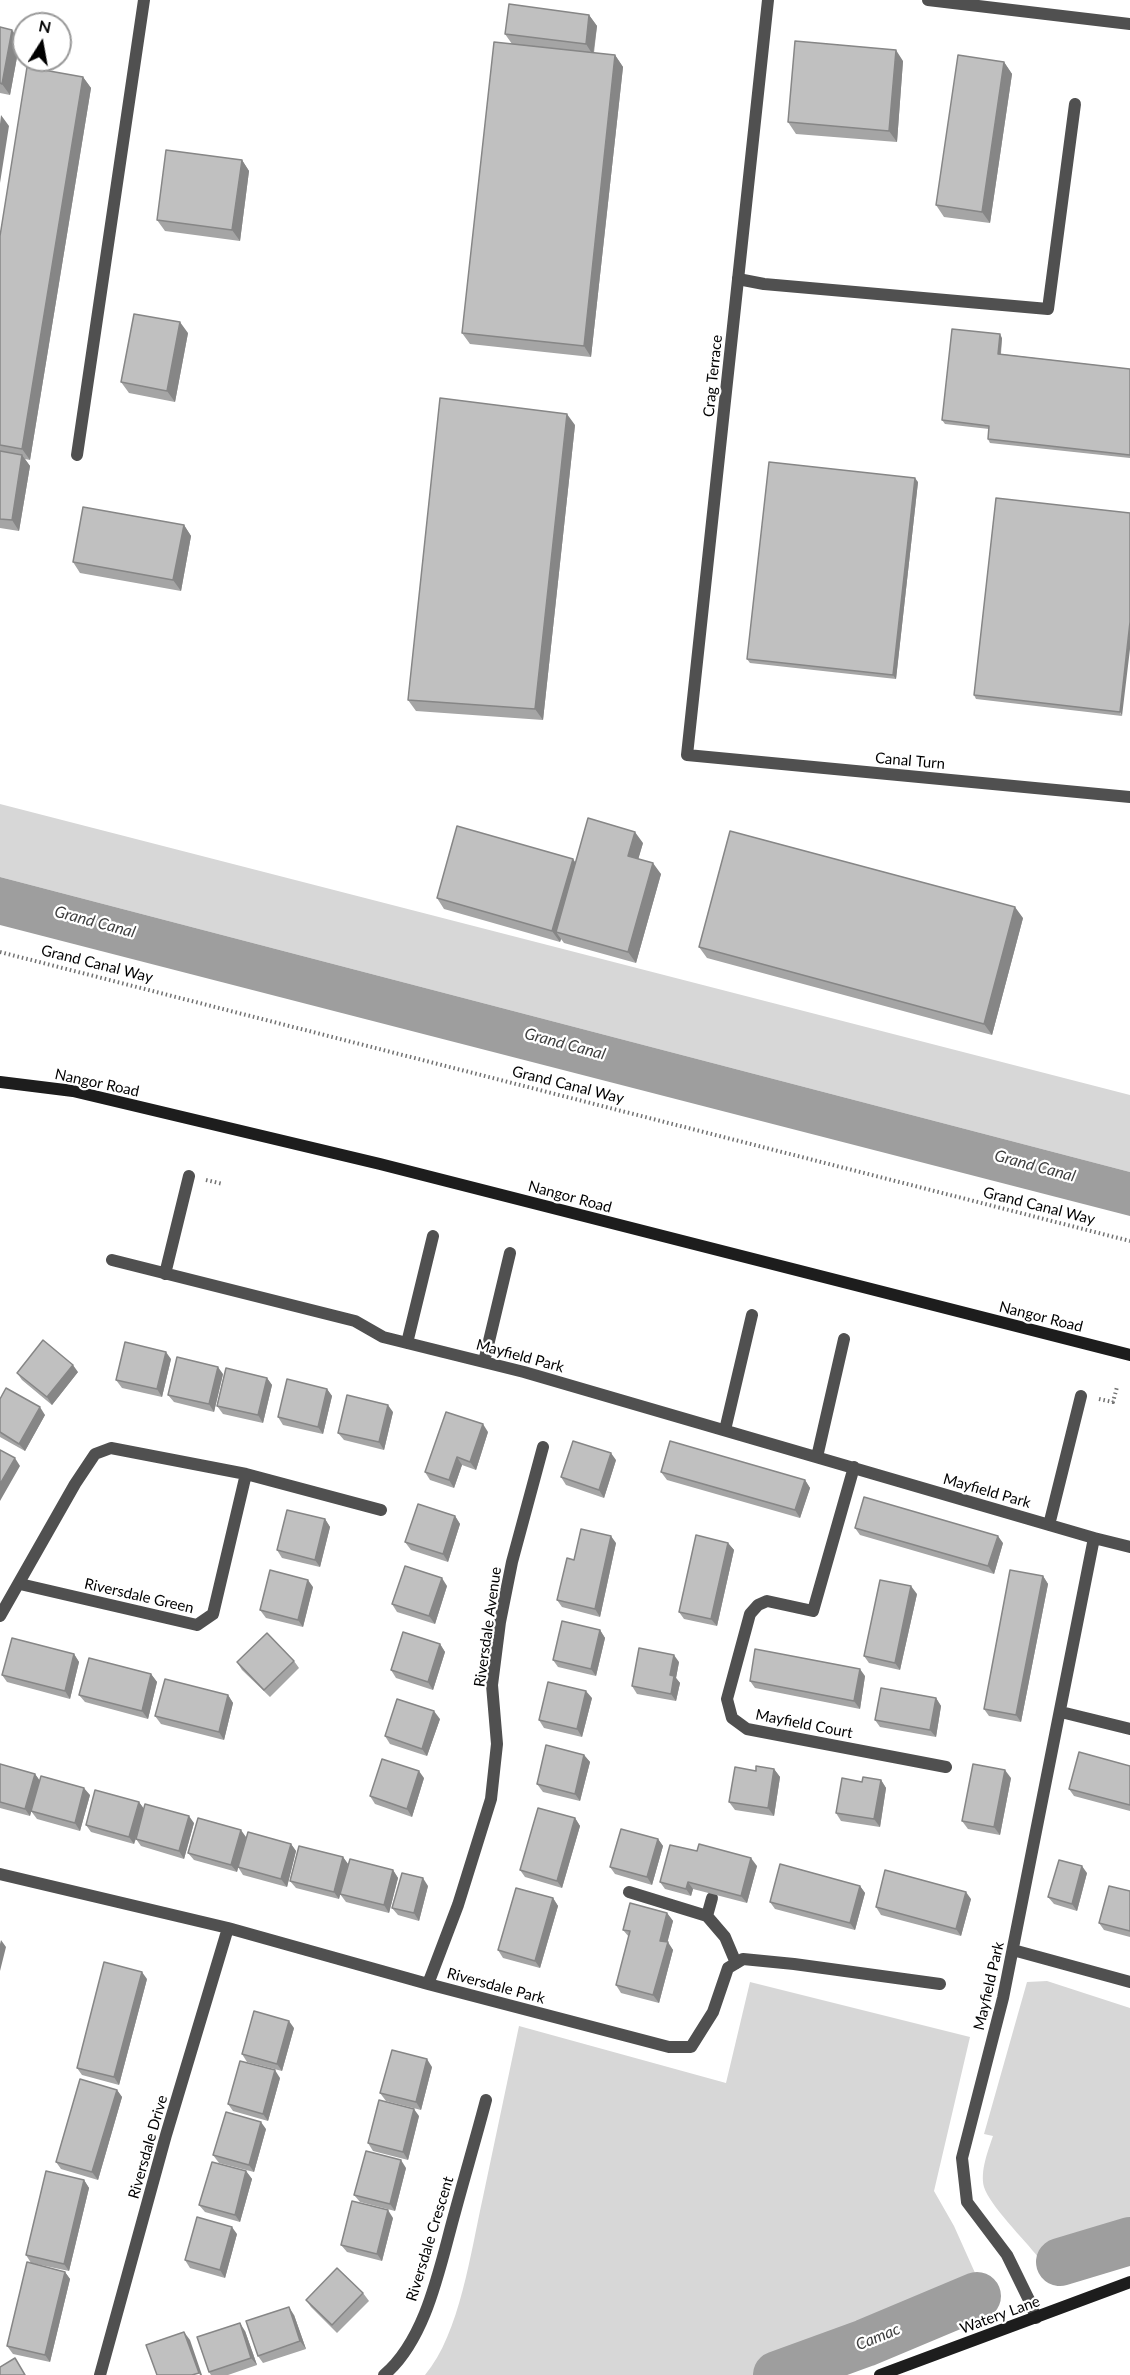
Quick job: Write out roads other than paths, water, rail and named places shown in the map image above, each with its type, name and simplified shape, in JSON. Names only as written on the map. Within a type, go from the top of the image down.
[{"type":"main road","name":"Nangor Road","points":[[0,1082],[73,1091],[380,1164],[1130,1355]]},
{"type":"main road","name":"Watery Lane","points":[[880,2375],[1130,2283]]},
{"type":"street","points":[[77,455],[144,0]]},
{"type":"street","name":"Crag Terrace","points":[[687,755],[768,0]]},
{"type":"street","points":[[928,0],[1130,24]]},
{"type":"street","points":[[738,279],[764,284],[1048,309],[1075,104]]},
{"type":"street","name":"Canal Turn","points":[[687,755],[1130,797]]},
{"type":"street","points":[[165,1274],[189,1176]]},
{"type":"street","points":[[407,1343],[433,1236]]},
{"type":"street","points":[[484,1362],[510,1253]]},
{"type":"street","name":"Mayfield Park","points":[[112,1260],[355,1321],[382,1337],[484,1362],[725,1430],[1094,1538],[1003,1998],[962,2158],[967,2202],[1007,2255],[1036,2318]]},
{"type":"street","points":[[725,1430],[752,1315]]},
{"type":"street","points":[[817,1457],[844,1339]]},
{"type":"street","points":[[1049,1525],[1081,1396]]},
{"type":"street","name":"Riversdale Avenue","points":[[428,1984],[458,1905],[490,1799],[496,1744],[492,1685],[500,1623],[512,1562],[543,1447]]},
{"type":"street","points":[[0,1616],[75,1484],[95,1454],[111,1448],[246,1474],[381,1509]]},
{"type":"street","name":"Mayfield Court","points":[[854,1467],[813,1611],[767,1601],[758,1605],[750,1614],[727,1699],[732,1718],[747,1729],[946,1767]]},
{"type":"street","name":"Riversdale Green","points":[[20,1584],[197,1625],[213,1614],[246,1474]]},
{"type":"street","points":[[1094,1538],[1130,1547]]},
{"type":"street","points":[[1061,1712],[1130,1729]]},
{"type":"street","name":"Riversdale Park","points":[[0,1874],[228,1928],[428,1984],[669,2047],[691,2047],[713,2012],[728,1968],[736,1963]]},
{"type":"street","points":[[629,1892],[708,1916],[725,1937],[736,1963],[743,1959],[794,1964],[940,1984]]},
{"type":"street","points":[[708,1916],[712,1898]]},
{"type":"street","name":"Riversdale Drive","points":[[100,2375],[166,2135],[228,1928]]},
{"type":"street","points":[[1013,1950],[1130,1982]]},
{"type":"street","name":"Riversdale Crescent","points":[[384,2375],[396,2365],[413,2339],[430,2299],[486,2100]]},
{"type":"water","name":"Grand Canal","points":[[0,877],[1130,1172],[1130,1216],[0,925]]},
{"type":"waterway","name":"Camac","points":[[1060,2262],[1130,2241]]},
{"type":"waterway","name":"Camac","points":[[777,2375],[865,2343],[977,2296]]}]
